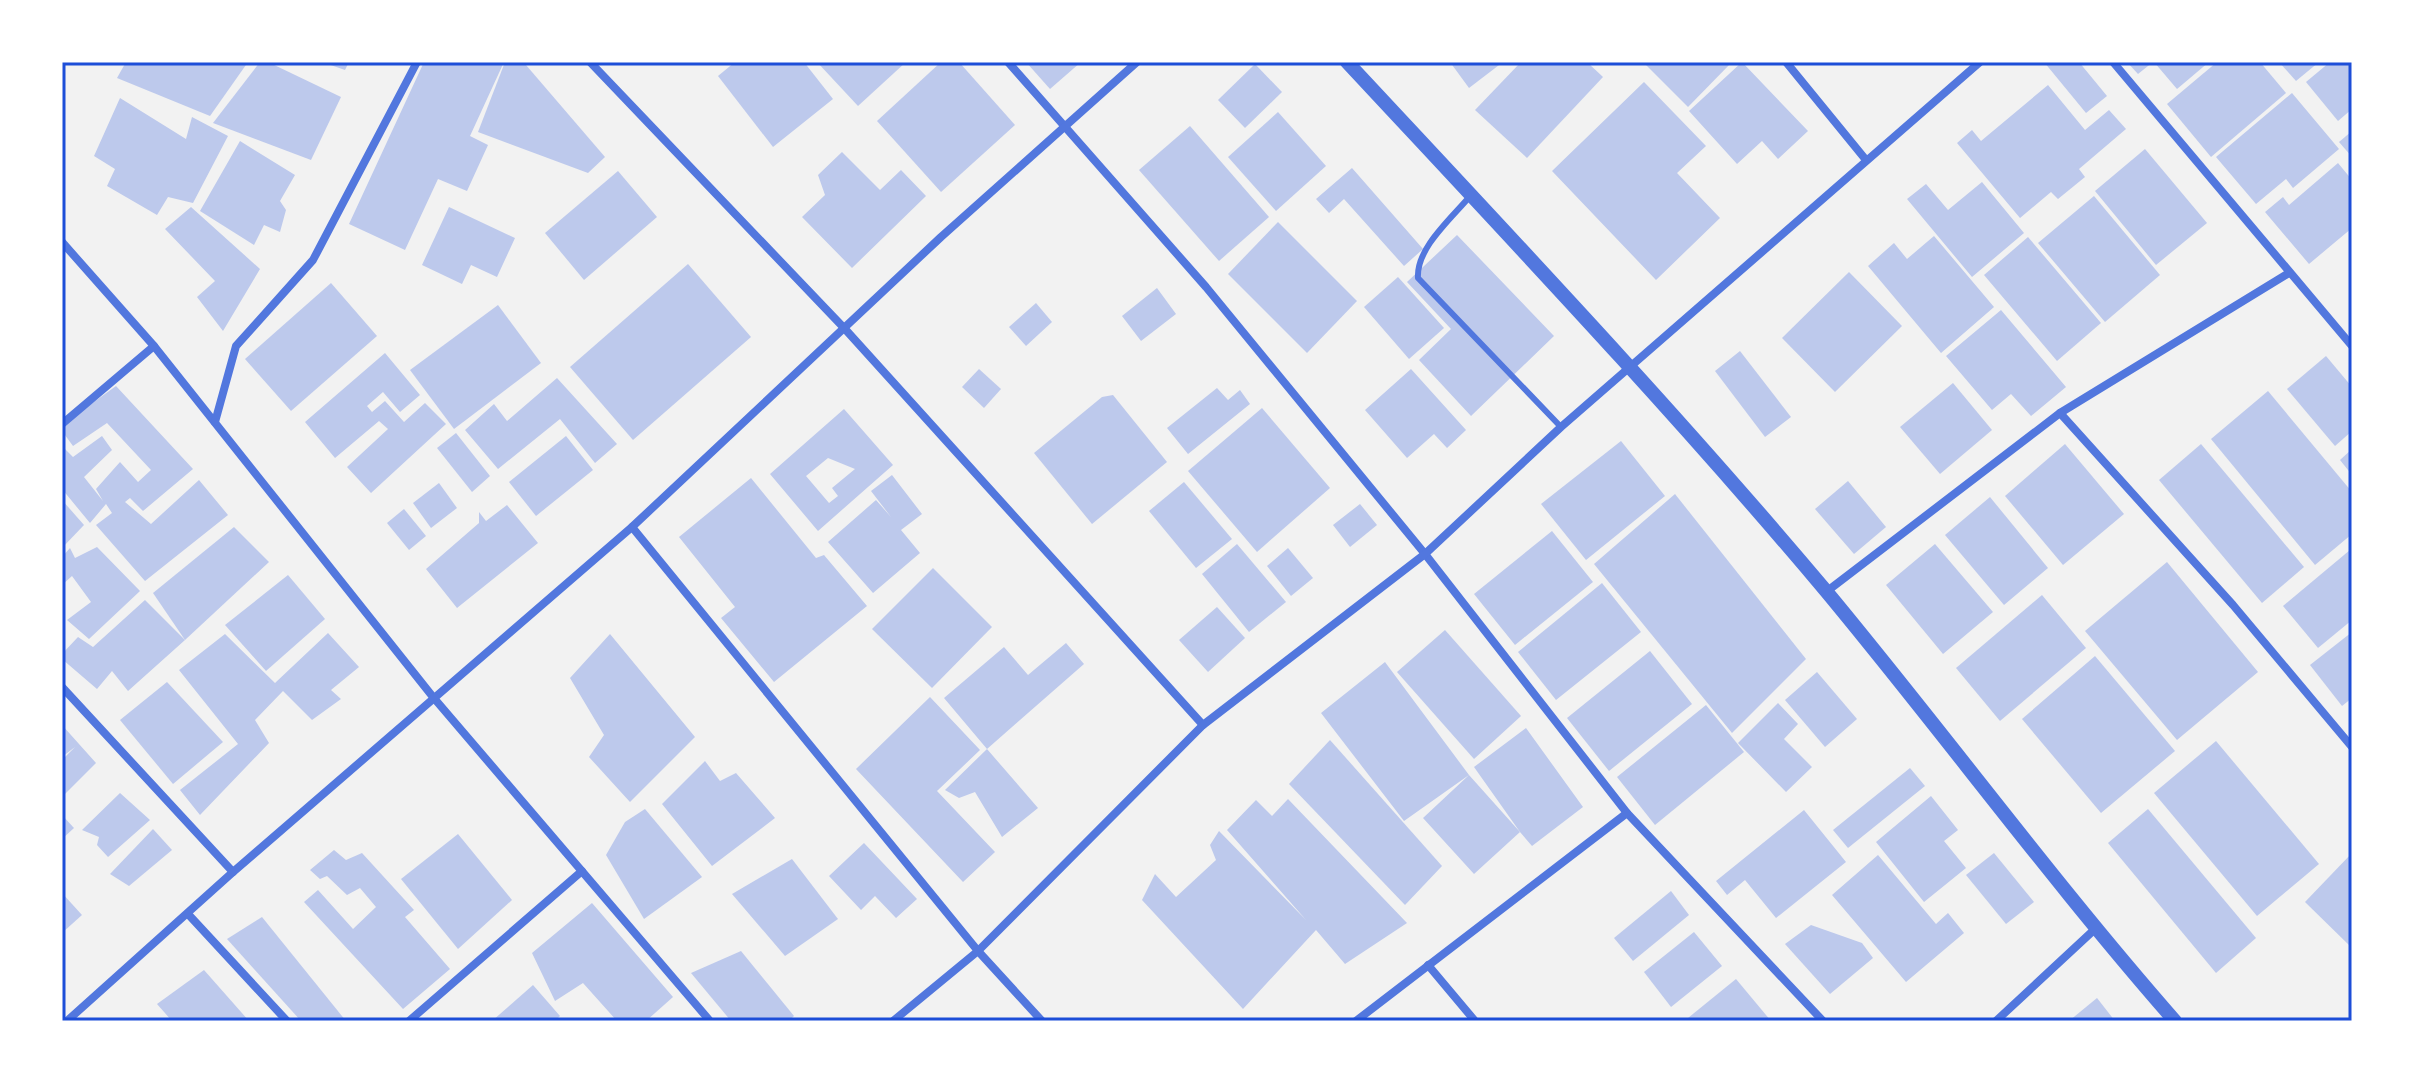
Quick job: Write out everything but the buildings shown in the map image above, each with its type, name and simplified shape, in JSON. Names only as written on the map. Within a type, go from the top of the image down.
[{"type":"street","points":[[215,422],[236,346],[313,260],[417,62]]},
{"type":"street","points":[[590,62],[845,329],[1203,725]]},
{"type":"street","points":[[1008,62],[1206,287],[1425,554],[1627,813],[1823,1021]]},
{"type":"street","points":[[67,1021],[433,697],[632,527],[941,237],[1066,129],[1137,62]]},
{"type":"street","points":[[1347,62],[1630,367],[1826,592],[2095,929],[2175,1021]]},
{"type":"street","points":[[1786,62],[1866,160]]},
{"type":"street","points":[[893,1021],[978,951],[1203,725],[1425,554],[1561,427],[1980,62]]},
{"type":"street","points":[[2113,62],[2352,346]]},
{"type":"street","points":[[62,242],[154,346],[433,697],[710,1021]]},
{"type":"street","points":[[1826,592],[2060,413],[2289,273]]},
{"type":"street","points":[[62,424],[154,346]]},
{"type":"street","points":[[2060,413],[2233,605],[2352,747]]},
{"type":"street","points":[[632,527],[978,951],[1042,1021]]},
{"type":"street","points":[[62,687],[233,872]]},
{"type":"street","points":[[1356,1021],[1627,813]]},
{"type":"street","points":[[409,1021],[582,871]]},
{"type":"street","points":[[188,914],[287,1021]]},
{"type":"street","points":[[1996,1021],[2095,929]]},
{"type":"street","points":[[1428,965],[1475,1021]]},
{"type":"lane","points":[[1471,195],[1425,250],[1417,264],[1418,278],[1561,427]]}]
